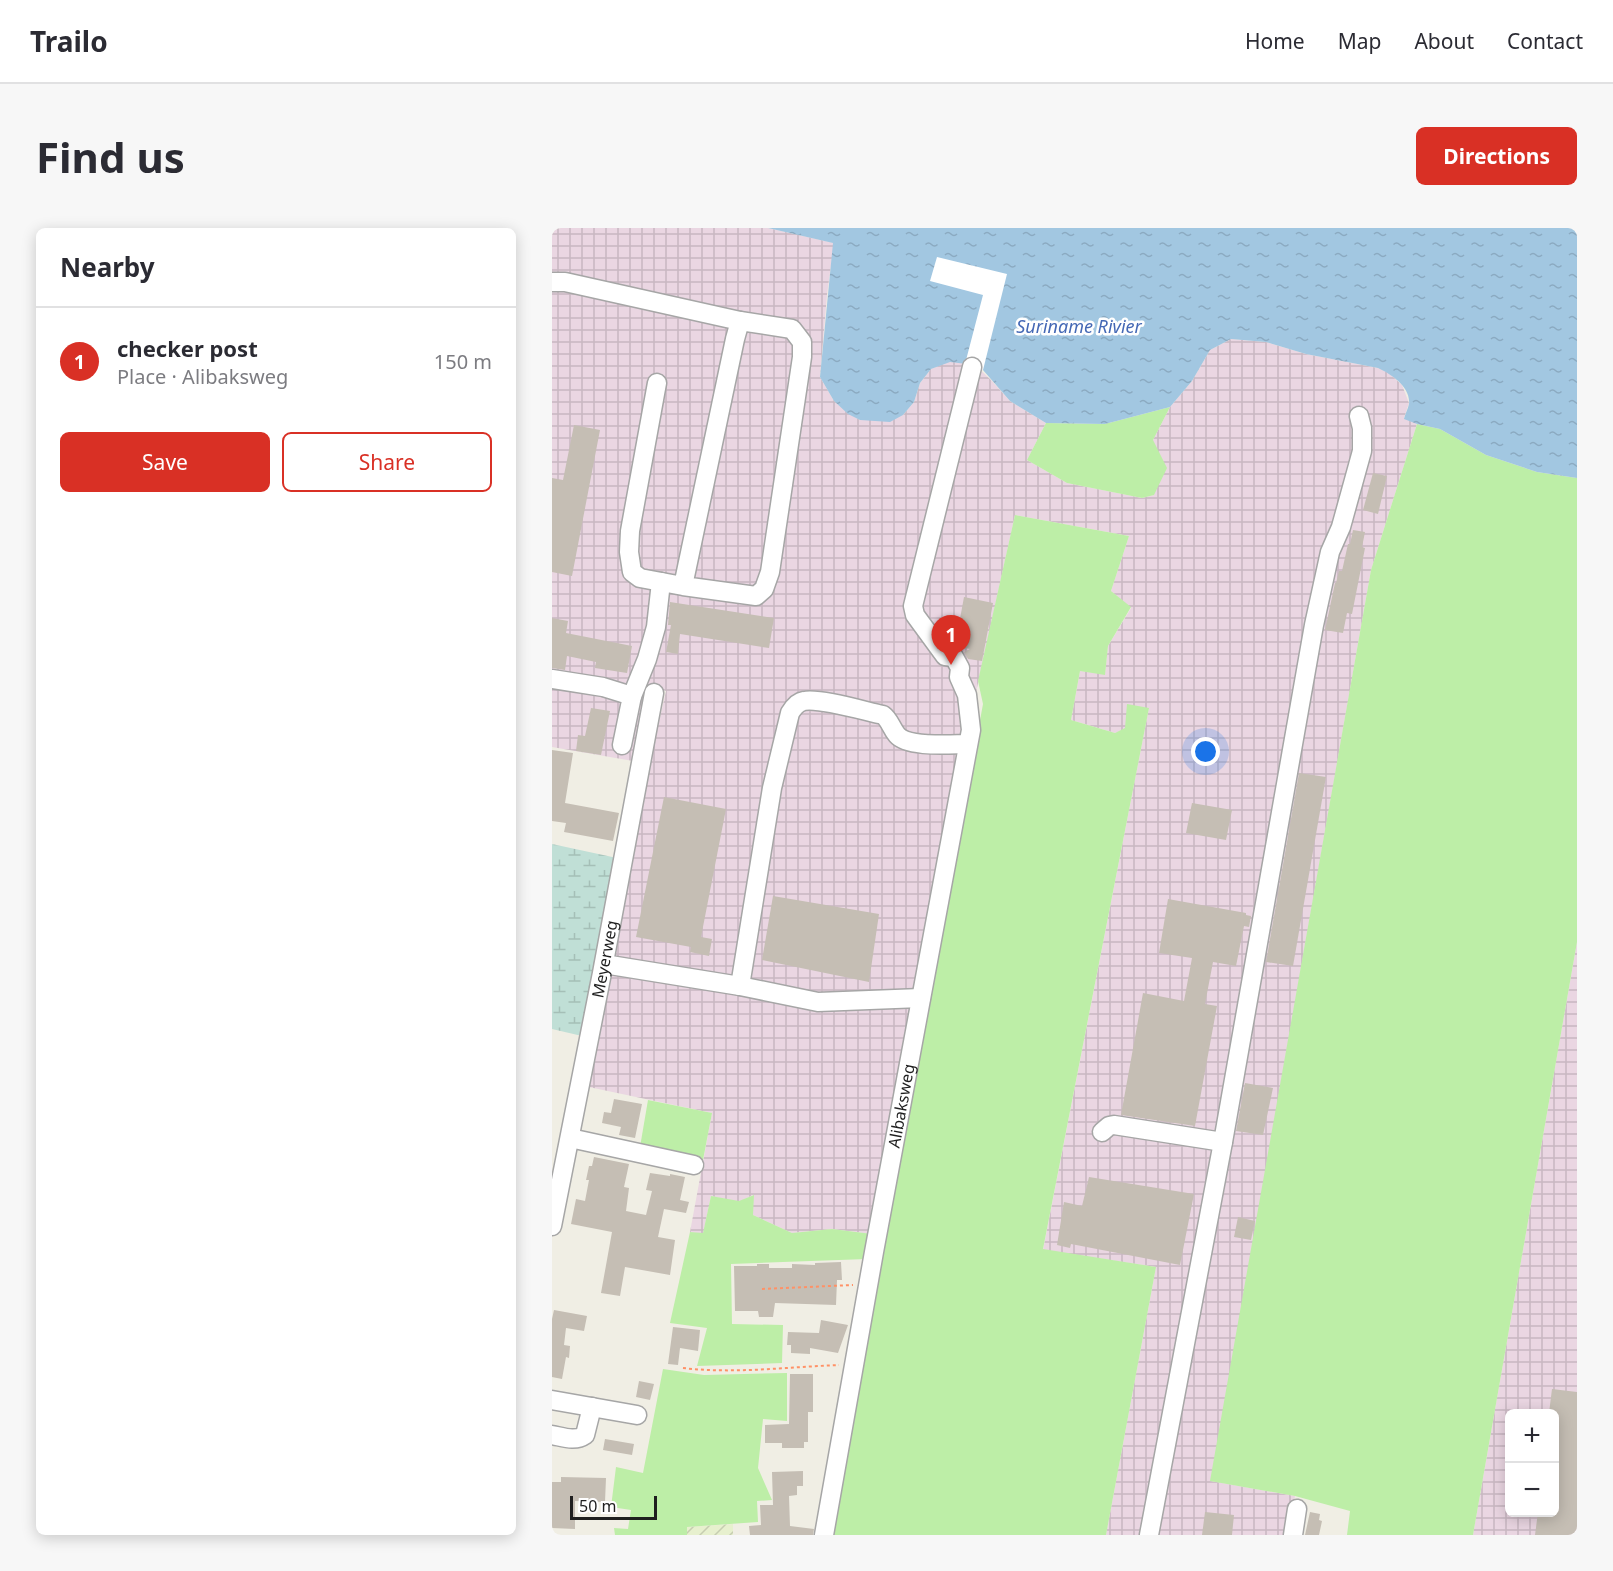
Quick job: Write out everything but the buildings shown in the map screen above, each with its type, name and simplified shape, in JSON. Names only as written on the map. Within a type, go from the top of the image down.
[{"type":"street","points":[[552,282],[565,282],[740,321],[792,329],[802,342],[802,357],[770,572],[764,589],[756,596],[640,578],[632,572],[629,552],[630,531],[657,383]]},
{"type":"street","points":[[682,586],[740,321]]},
{"type":"street","name":"Alibaksweg","points":[[824,1535],[971,730],[967,695],[952,666],[915,615],[913,606],[972,367]]},
{"type":"street","points":[[1149,1535],[1223,1142],[1314,625],[1330,552],[1341,527],[1362,451],[1362,428],[1359,416]]},
{"type":"street","points":[[622,745],[632,696],[656,627],[661,582]]},
{"type":"street","points":[[552,679],[603,687],[632,696]]},
{"type":"street","name":"Meyerweg","points":[[552,1226],[604,964],[654,693]]},
{"type":"street","points":[[740,986],[772,788],[790,713],[795,706],[802,701],[816,701],[883,714],[888,718],[897,735],[906,741],[922,744],[968,744]]},
{"type":"street","points":[[604,964],[740,986],[818,1002],[921,998]]},
{"type":"street","points":[[1102,1132],[1114,1125],[1223,1142]]},
{"type":"street","points":[[570,1138],[694,1165]]},
{"type":"street","points":[[552,1400],[637,1415]]},
{"type":"street","points":[[552,1436],[576,1440],[582,1438],[585,1435],[592,1407]]},
{"type":"street","points":[[1293,1535],[1297,1509]]},
{"type":"path","points":[[762,1289],[868,1285]]},
{"type":"path","points":[[683,1368],[748,1370],[854,1365]]},
{"type":"shaded area","points":[[552,228],[768,228],[834,243],[820,377],[834,401],[848,413],[860,420],[903,415],[914,402],[920,383],[931,369],[950,361],[975,365],[1010,401],[1046,423],[1027,460],[1067,483],[1142,498],[1154,495],[1153,440],[1170,407],[1192,381],[1210,350],[1231,339],[1266,342],[1306,354],[1378,368],[1389,373],[1402,385],[1409,403],[1404,418],[1417,424],[1371,570],[1211,1481],[1295,1496],[1288,1535],[1106,1535],[1156,1267],[1043,1250],[1149,708],[1125,729],[1115,733],[1071,720],[1080,671],[1105,674],[1108,646],[1131,608],[1111,591],[1129,536],[1015,515],[942,847],[872,1234],[832,1229],[792,1233],[753,1215],[753,1195],[739,1202],[711,1196],[703,1234],[690,1232],[712,1113],[584,1086],[645,783],[666,691],[648,686],[633,761],[552,747]]},
{"type":"shaded area","points":[[1577,942],[1577,1535],[1473,1535]]},
{"type":"green space","points":[[1170,407],[1153,440],[1167,468],[1154,495],[1142,498],[1067,483],[1027,460],[1046,423],[1105,424]]},
{"type":"green space","points":[[1417,424],[1440,429],[1486,455],[1537,472],[1577,478],[1577,942],[1473,1535],[1347,1535],[1350,1511],[1295,1496],[1210,1481],[1371,570]]},
{"type":"green space","points":[[1015,515],[1129,536],[1111,591],[1131,607],[1108,646],[1105,675],[1080,671],[1071,720],[1115,733],[1125,728],[1127,704],[1149,708],[1043,1249],[1156,1267],[1106,1535],[831,1535],[983,704],[978,681]]},
{"type":"green space","points":[[552,844],[617,858],[582,1036],[552,1029]]},
{"type":"green space","points":[[648,1100],[712,1113],[703,1160],[640,1147]]},
{"type":"green space","points":[[754,1195],[753,1215],[792,1233],[832,1229],[872,1234],[867,1259],[731,1264],[732,1324],[783,1325],[782,1363],[697,1366],[707,1328],[670,1323],[690,1232],[703,1233],[711,1196],[739,1201]]},
{"type":"green space","points":[[663,1369],[704,1375],[787,1373],[787,1421],[763,1419],[758,1468],[772,1500],[757,1501],[758,1522],[687,1527],[687,1535],[615,1535],[614,1528],[628,1529],[631,1510],[611,1507],[616,1467],[643,1473]]},
{"type":"green space","points":[[733,1524],[733,1535],[687,1535],[687,1527]]},
{"type":"water","name":"Suriname Rivier","points":[[768,228],[1577,228],[1577,478],[1537,472],[1486,455],[1440,429],[1404,419],[1409,404],[1407,392],[1394,378],[1378,368],[1306,354],[1266,342],[1231,339],[1210,350],[1192,381],[1170,407],[1105,424],[1046,423],[1010,401],[983,370],[975,365],[950,362],[931,369],[920,383],[914,402],[903,415],[890,422],[860,420],[848,414],[834,401],[820,377],[833,243]]},
{"type":"pier","points":[[937,257],[1007,274],[983,370],[965,364],[983,295],[930,281]]},
{"type":"place","name":"checker post","points":[[951,665]]}]
